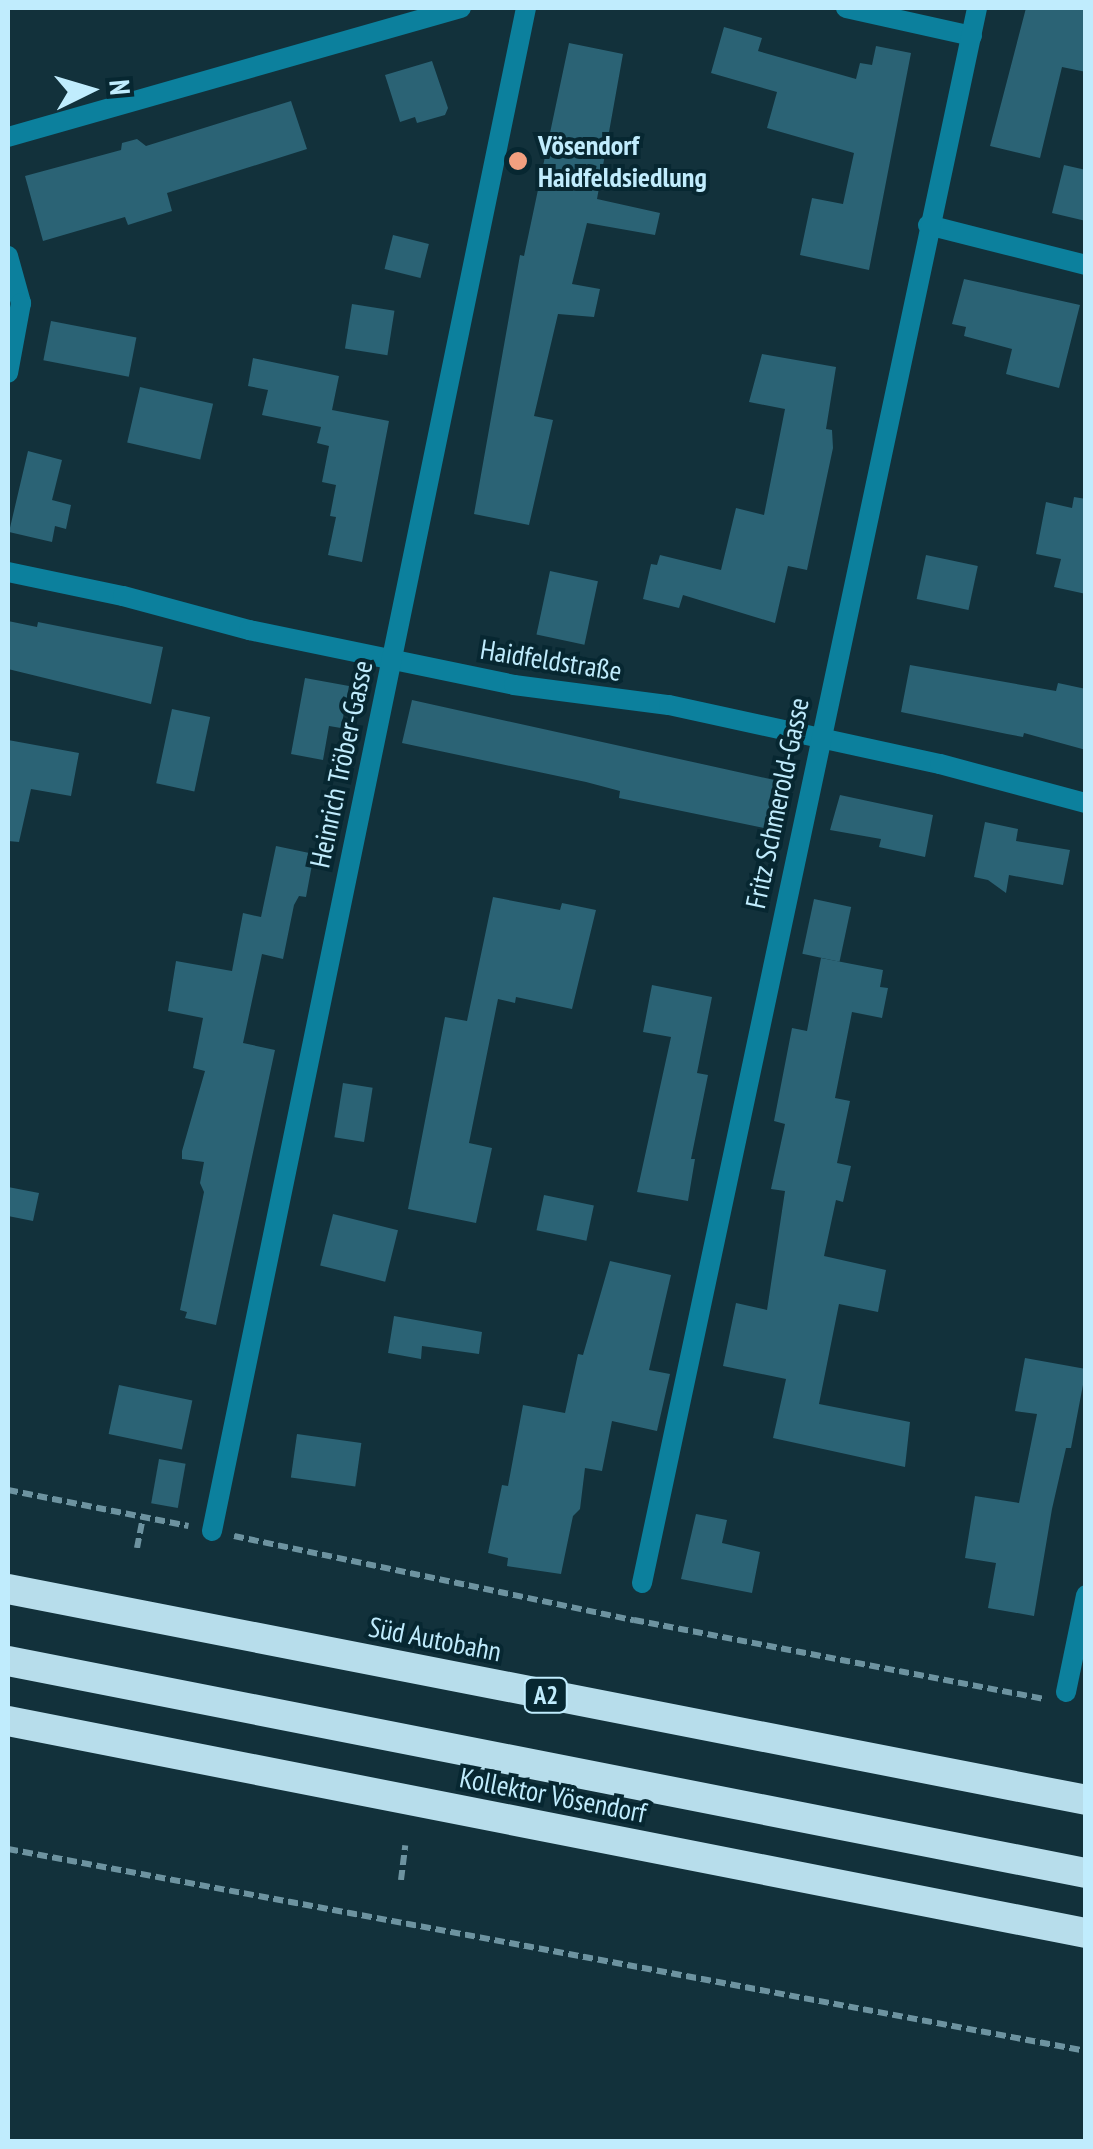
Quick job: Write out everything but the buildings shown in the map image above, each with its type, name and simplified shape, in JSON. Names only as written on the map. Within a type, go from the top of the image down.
[{"type":"highway","name":"Süd Autobahn","points":[[8,1588],[1086,1800]]},
{"type":"highway","points":[[8,1662],[1086,1873]]},
{"type":"highway","name":"Kollektor Vösendorf","points":[[8,1721],[1086,1933]]},
{"type":"street","points":[[8,137],[461,8]]},
{"type":"street","name":"Heinrich Tröber-Gasse","points":[[212,1532],[526,8]]},
{"type":"street","points":[[846,8],[972,36]]},
{"type":"street","name":"Fritz Schmerold-Gasse","points":[[642,1582],[818,739],[977,8]]},
{"type":"street","points":[[928,225],[1086,264]]},
{"type":"street","points":[[8,256],[22,304],[8,373]]},
{"type":"street","name":"Haidfeldstraße","points":[[8,572],[123,596],[249,630],[514,685],[669,706],[940,764],[1086,803]]},
{"type":"street","points":[[1065,1697],[1086,1596]]},
{"type":"path","points":[[8,1490],[634,1620],[1065,1697]]},
{"type":"path","points":[[137,1548],[143,1518]]},
{"type":"path","points":[[401,1880],[406,1845]]},
{"type":"path","points":[[8,1849],[1086,2051]]},
{"type":"place","name":"Vösendorf Haidfeldsiedlung","points":[[518,161]]}]
